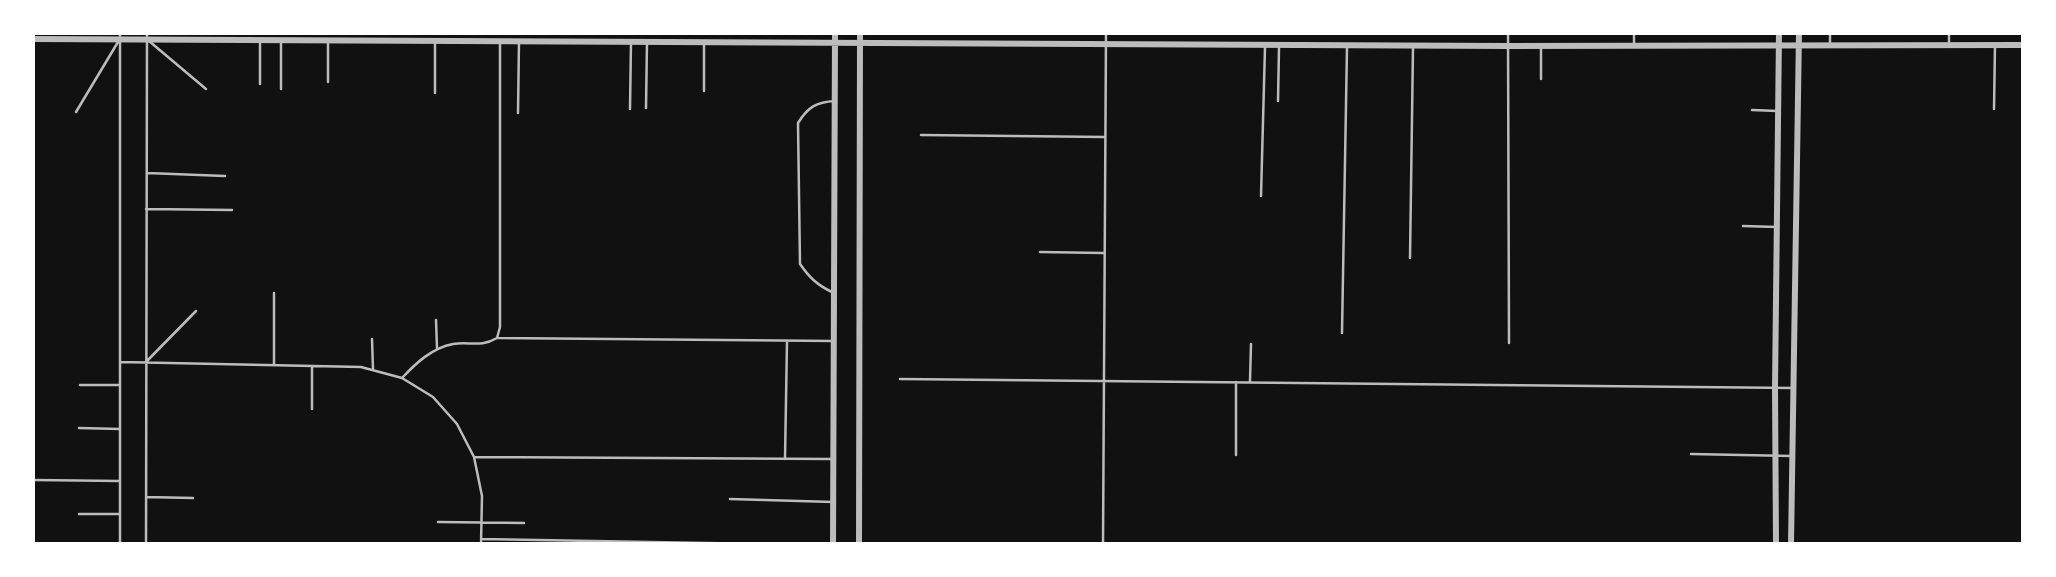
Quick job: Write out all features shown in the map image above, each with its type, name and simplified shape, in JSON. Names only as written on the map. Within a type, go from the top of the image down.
[{"type":"street","points":[[833,544],[835,33]]},
{"type":"street","points":[[859,544],[860,33]]},
{"type":"street","points":[[1776,544],[1779,33]]},
{"type":"street","points":[[1791,544],[1799,33]]},
{"type":"street","points":[[33,39],[147,36],[260,40],[584,42],[2023,45]]},
{"type":"lane","points":[[584,33],[584,42]]},
{"type":"lane","points":[[1103,544],[1106,33]]},
{"type":"lane","points":[[1508,33],[1509,342]]},
{"type":"lane","points":[[1634,33],[1634,46]]},
{"type":"lane","points":[[1830,33],[1830,46]]},
{"type":"lane","points":[[1949,45],[1950,33]]},
{"type":"lane","points":[[76,113],[120,36]]},
{"type":"lane","points":[[120,36],[120,544]]},
{"type":"lane","points":[[147,36],[206,89]]},
{"type":"lane","points":[[146,544],[147,36]]},
{"type":"lane","points":[[260,40],[260,84]]},
{"type":"lane","points":[[281,40],[281,89]]},
{"type":"lane","points":[[328,40],[328,82]]},
{"type":"lane","points":[[435,41],[435,93]]},
{"type":"lane","points":[[497,338],[500,327],[500,41]]},
{"type":"lane","points":[[519,41],[519,113]]},
{"type":"lane","points":[[631,42],[631,109]]},
{"type":"lane","points":[[646,108],[647,42]]},
{"type":"lane","points":[[704,42],[704,90]]},
{"type":"lane","points":[[1261,196],[1266,44]]},
{"type":"lane","points":[[1278,101],[1279,44]]},
{"type":"lane","points":[[1342,333],[1347,44]]},
{"type":"lane","points":[[1410,258],[1413,45]]},
{"type":"lane","points":[[1994,109],[1995,45]]},
{"type":"lane","points":[[1541,46],[1541,79]]},
{"type":"lane","points":[[834,293],[819,286],[800,264],[798,123],[805,110],[818,102],[835,101]]},
{"type":"lane","points":[[1752,110],[1778,111]]},
{"type":"lane","points":[[921,135],[1105,137]]},
{"type":"lane","points":[[146,173],[225,176]]},
{"type":"lane","points":[[146,209],[232,210]]},
{"type":"lane","points":[[1743,226],[1777,227]]},
{"type":"lane","points":[[1040,252],[1105,253]]},
{"type":"lane","points":[[274,293],[274,365]]},
{"type":"lane","points":[[146,362],[196,311]]},
{"type":"lane","points":[[436,320],[437,350]]},
{"type":"lane","points":[[402,378],[418,362],[437,350],[454,344],[486,344],[497,338],[834,341]]},
{"type":"lane","points":[[372,339],[373,369]]},
{"type":"lane","points":[[785,458],[787,341]]},
{"type":"lane","points":[[1250,381],[1251,344]]},
{"type":"lane","points":[[120,362],[373,369],[402,378],[433,397],[457,424],[474,457],[482,496],[481,541],[763,544]]},
{"type":"lane","points":[[312,366],[312,408]]},
{"type":"lane","points":[[900,379],[1794,388]]},
{"type":"lane","points":[[1236,381],[1236,456]]},
{"type":"lane","points":[[80,385],[120,385]]},
{"type":"lane","points":[[79,428],[120,429]]},
{"type":"lane","points":[[1691,454],[1792,456]]},
{"type":"lane","points":[[474,457],[834,459]]},
{"type":"lane","points":[[33,480],[120,481]]},
{"type":"lane","points":[[146,498],[193,498]]},
{"type":"lane","points":[[730,499],[834,502]]},
{"type":"lane","points":[[79,514],[120,514]]},
{"type":"lane","points":[[438,522],[524,523]]}]
